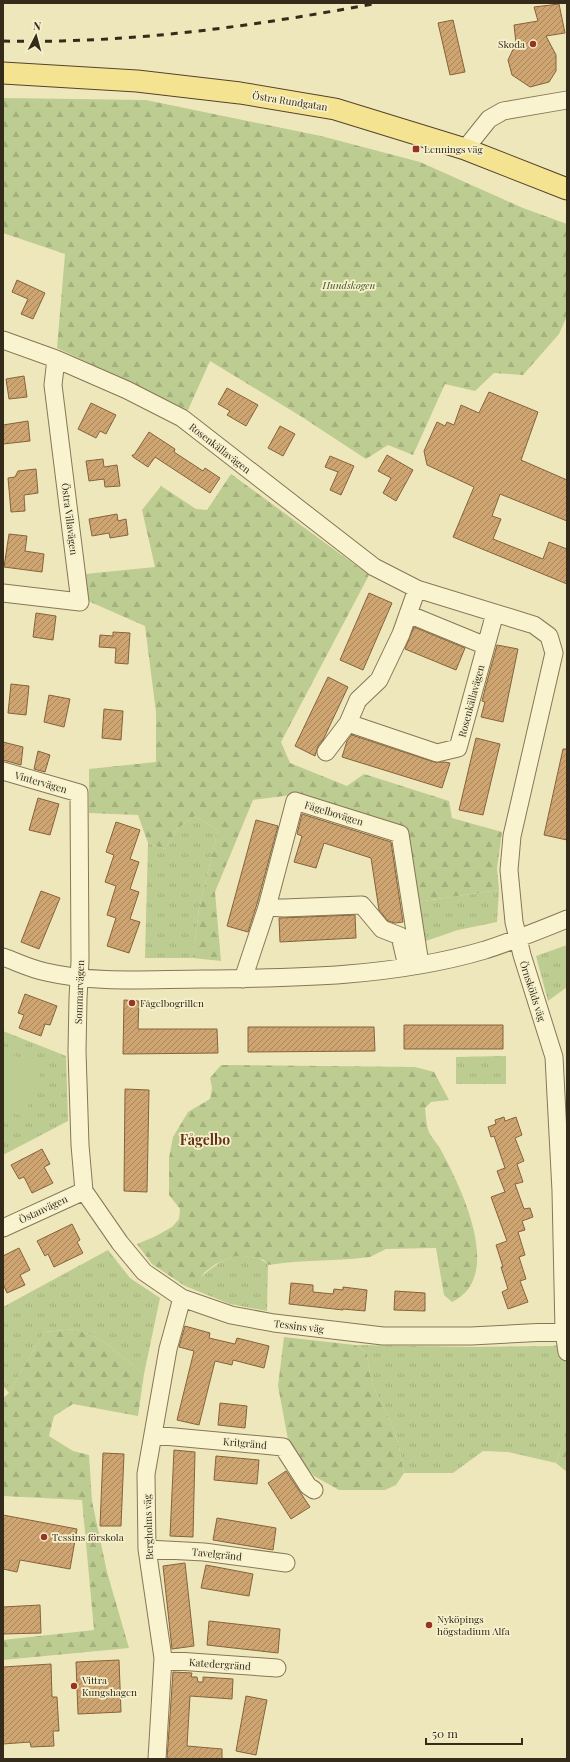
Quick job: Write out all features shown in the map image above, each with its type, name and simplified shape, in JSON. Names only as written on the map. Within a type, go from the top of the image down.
[{"type":"main road","name":"Östra Rundgatan","points":[[3,73],[137,81],[240,93],[335,109],[465,149],[566,189]]},
{"type":"street","points":[[465,149],[489,119],[503,111],[567,100]]},
{"type":"street","name":"Rosenkällavägen","points":[[3,340],[56,359],[127,390],[182,418],[374,567],[417,589],[534,625],[549,636]]},
{"type":"street","name":"Östra Villavägen","points":[[3,593],[80,602],[53,385],[56,359]]},
{"type":"street","points":[[326,752],[348,723],[358,700],[379,680],[401,634],[417,589]]},
{"type":"street","name":"Rosenkällavägen","points":[[348,723],[437,753],[458,748],[495,613]]},
{"type":"street","points":[[408,614],[486,646]]},
{"type":"street","name":"Örnskölds väg","points":[[549,636],[554,653],[512,836],[509,870],[514,922],[522,955],[561,1054],[567,1352]]},
{"type":"street","name":"Vintervägen","points":[[3,771],[79,793]]},
{"type":"street","name":"Sommarvägen","points":[[79,793],[79,977],[77,1051],[80,1145],[84,1190]]},
{"type":"street","name":"Fågelbovägen","points":[[243,979],[267,907],[295,801],[400,834],[414,965]]},
{"type":"street","points":[[267,907],[284,908],[362,905],[382,929],[400,936],[414,965]]},
{"type":"street","points":[[3,957],[45,972],[110,980],[243,979],[339,975],[414,965],[483,950],[518,939],[567,919]]},
{"type":"street","name":"Östanvägen","points":[[3,1228],[84,1190]]},
{"type":"street","name":"Tessins väg","points":[[84,1190],[120,1243],[144,1272],[182,1298],[231,1316],[274,1323],[383,1336],[471,1336],[566,1331]]},
{"type":"street","name":"Bergholms väg","points":[[157,1759],[163,1660],[147,1549],[146,1474],[168,1349],[182,1298]]},
{"type":"street","name":"Kritgränd","points":[[153,1435],[283,1447],[308,1486],[314,1490]]},
{"type":"street","name":"Tavelgränd","points":[[147,1549],[204,1552],[286,1563]]},
{"type":"street","name":"Katedergränd","points":[[163,1660],[277,1668]]},
{"type":"green space","name":"Hundskogen","points":[[3,98],[146,100],[321,136],[420,162],[523,208],[567,224],[567,316],[559,334],[523,375],[494,373],[475,391],[445,384],[413,455],[388,445],[366,459],[302,417],[210,361],[188,410],[57,348],[65,254],[3,233]]},
{"type":"green space","points":[[231,474],[369,575],[281,742],[290,763],[347,786],[364,774],[449,801],[452,818],[502,832],[497,868],[499,890],[417,902],[407,830],[300,794],[253,800],[215,892],[221,961],[193,958],[199,909],[218,830],[195,816],[178,828],[165,849],[148,843],[138,815],[89,813],[89,769],[156,762],[156,712],[145,626],[88,601],[85,574],[155,567],[142,510],[161,486],[196,509],[207,510]]},
{"type":"green space","points":[[195,816],[218,830],[199,909],[193,958],[145,958],[148,843],[165,849],[178,828]]},
{"type":"green space","points":[[499,890],[497,922],[458,930],[423,942],[417,902]]},
{"type":"green space","points":[[567,945],[567,987],[548,1001],[536,956]]},
{"type":"green space","points":[[3,1031],[66,1056],[68,1121],[3,1155]]},
{"type":"green space","points":[[3,1051],[43,1066],[24,1117],[3,1109]]},
{"type":"green space","points":[[506,1056],[506,1084],[456,1084],[456,1057]]},
{"type":"green space","points":[[221,1065],[415,1067],[434,1072],[449,1100],[431,1102],[425,1108],[427,1126],[430,1135],[441,1149],[459,1187],[474,1231],[477,1253],[475,1273],[468,1290],[452,1302],[444,1295],[436,1248],[386,1249],[370,1257],[268,1265],[264,1260],[253,1257],[235,1256],[216,1264],[205,1272],[197,1281],[185,1286],[152,1264],[137,1244],[172,1227],[179,1219],[180,1209],[169,1195],[169,1158],[173,1137],[188,1112],[210,1099],[212,1088],[210,1078]]},
{"type":"green space","points":[[108,1250],[130,1278],[160,1298],[144,1374],[100,1339],[76,1329],[44,1332],[9,1393],[3,1386],[3,1307]]},
{"type":"green space","points":[[235,1256],[249,1256],[257,1258],[268,1265],[267,1311],[230,1304],[185,1286],[220,1263]]},
{"type":"green space","points":[[76,1329],[100,1339],[144,1374],[138,1416],[73,1404],[54,1416],[49,1436],[73,1451],[89,1455],[92,1501],[107,1572],[129,1648],[3,1660],[3,1640],[94,1630],[82,1500],[3,1496],[3,1398],[9,1393],[44,1332]]},
{"type":"green space","points":[[284,1337],[355,1345],[367,1353],[373,1386],[393,1427],[399,1447],[404,1473],[396,1485],[385,1490],[339,1490],[314,1476],[289,1445],[278,1386]]},
{"type":"green space","points":[[567,1342],[567,1428],[556,1463],[508,1452],[483,1451],[453,1473],[404,1473],[393,1427],[373,1386],[367,1353],[355,1345],[472,1347],[553,1346]]},
{"type":"green space","points":[[567,1428],[567,1472],[556,1463]]},
{"type":"building","name":"Skoda","points":[[559,4],[565,33],[546,36],[556,55],[556,71],[549,82],[530,87],[512,75],[508,60],[516,43],[514,25],[538,21],[534,7]]},
{"type":"building","points":[[453,20],[465,72],[450,75],[438,23]]},
{"type":"building","points":[[17,280],[45,293],[33,319],[21,314],[28,299],[12,292]]},
{"type":"building","points":[[24,376],[27,397],[9,399],[6,379]]},
{"type":"building","points":[[227,388],[258,405],[246,426],[227,415],[230,411],[218,404]]},
{"type":"building","points":[[489,392],[538,412],[521,460],[567,480],[567,521],[500,494],[492,516],[501,519],[493,539],[543,559],[549,542],[567,549],[567,584],[453,537],[474,487],[427,465],[424,451],[437,422],[445,426],[447,422],[454,425],[461,405],[479,413]]},
{"type":"building","points":[[91,403],[116,415],[106,434],[100,431],[96,438],[78,429]]},
{"type":"building","points":[[28,421],[30,441],[3,444],[3,425]]},
{"type":"building","points":[[280,426],[295,434],[283,456],[268,448]]},
{"type":"building","points":[[149,432],[175,449],[174,452],[203,471],[205,468],[220,478],[210,493],[155,457],[148,467],[133,457],[132,455],[134,455]]},
{"type":"building","points":[[387,455],[413,470],[396,501],[383,493],[391,478],[378,471]]},
{"type":"building","points":[[330,456],[354,466],[341,495],[330,490],[338,472],[325,467]]},
{"type":"building","points":[[103,459],[104,467],[117,465],[120,486],[105,487],[104,479],[89,481],[86,461]]},
{"type":"building","points":[[36,469],[38,493],[24,495],[25,511],[11,512],[8,478],[15,477],[18,471]]},
{"type":"building","points":[[117,514],[118,521],[126,519],[128,535],[110,538],[109,533],[92,536],[89,519]]},
{"type":"building","points":[[9,534],[27,536],[25,551],[44,554],[42,572],[4,567]]},
{"type":"building","points":[[369,593],[392,603],[363,670],[340,660]]},
{"type":"building","points":[[36,613],[56,616],[53,640],[33,637]]},
{"type":"building","points":[[414,627],[465,648],[456,670],[405,649]]},
{"type":"building","points":[[113,632],[130,633],[128,664],[115,663],[116,648],[99,647],[100,635],[113,636]]},
{"type":"building","points":[[497,645],[518,649],[503,722],[481,717],[485,702],[482,701]]},
{"type":"building","points":[[328,677],[348,687],[323,740],[318,746],[315,756],[295,746]]},
{"type":"building","points":[[11,684],[29,686],[26,715],[8,713]]},
{"type":"building","points":[[49,695],[70,699],[64,727],[44,722]]},
{"type":"building","points":[[104,709],[123,711],[121,740],[102,738]]},
{"type":"building","points":[[352,735],[434,762],[450,763],[442,788],[342,757],[347,741]]},
{"type":"building","points":[[476,738],[500,744],[483,815],[459,810]]},
{"type":"building","points":[[3,742],[23,747],[21,765],[3,760]]},
{"type":"building","points":[[563,749],[567,749],[567,840],[544,835]]},
{"type":"building","points":[[38,751],[50,755],[45,772],[34,769]]},
{"type":"building","points":[[38,798],[59,804],[50,835],[29,830]]},
{"type":"building","points":[[302,814],[391,842],[403,922],[395,923],[388,921],[379,910],[371,858],[324,843],[316,868],[294,862],[302,836],[297,834]]},
{"type":"building","points":[[256,820],[278,826],[248,932],[227,926]]},
{"type":"building","points":[[116,822],[140,830],[130,859],[139,862],[130,889],[139,892],[130,919],[140,922],[129,953],[107,946],[116,918],[107,915],[116,886],[105,882],[114,855],[106,852]]},
{"type":"building","points":[[41,891],[60,898],[39,949],[21,942]]},
{"type":"building","points":[[355,915],[356,938],[280,942],[279,918]]},
{"type":"building","points":[[25,994],[57,1006],[50,1025],[45,1024],[41,1036],[19,1028],[24,1015],[18,1013]]},
{"type":"building","points":[[124,1000],[139,1001],[138,1029],[217,1029],[218,1053],[123,1054]]},
{"type":"building","points":[[404,1025],[503,1025],[503,1049],[404,1049]]},
{"type":"building","points":[[248,1027],[374,1027],[375,1051],[248,1052]]},
{"type":"building","points":[[125,1089],[149,1090],[147,1192],[124,1191]]},
{"type":"building","points":[[504,1117],[505,1121],[516,1117],[522,1135],[515,1138],[524,1161],[517,1164],[523,1182],[515,1184],[524,1209],[530,1208],[533,1217],[522,1221],[525,1230],[518,1232],[525,1255],[519,1257],[526,1279],[520,1281],[528,1302],[508,1309],[502,1292],[508,1289],[496,1245],[507,1241],[491,1197],[505,1192],[497,1171],[505,1168],[494,1136],[491,1137],[488,1127],[496,1124],[495,1120]]},
{"type":"building","points":[[42,1149],[50,1164],[44,1167],[53,1183],[32,1193],[24,1177],[19,1179],[11,1165]]},
{"type":"building","points":[[72,1224],[80,1240],[77,1242],[83,1253],[54,1267],[48,1254],[45,1256],[37,1241]]},
{"type":"building","points":[[19,1248],[30,1270],[20,1275],[25,1285],[7,1293],[3,1284],[3,1256]]},
{"type":"building","points":[[291,1283],[313,1285],[313,1292],[333,1294],[334,1289],[343,1290],[343,1287],[367,1290],[365,1311],[289,1304]]},
{"type":"building","points":[[395,1291],[425,1293],[425,1311],[394,1310]]},
{"type":"building","points":[[185,1326],[210,1333],[209,1338],[235,1344],[237,1338],[269,1346],[264,1368],[233,1360],[232,1365],[215,1361],[199,1425],[177,1420],[194,1351],[179,1347]]},
{"type":"building","points":[[220,1403],[247,1406],[245,1428],[218,1425]]},
{"type":"building","points":[[174,1450],[195,1452],[193,1537],[170,1536]]},
{"type":"building","points":[[103,1453],[124,1454],[121,1526],[100,1526]]},
{"type":"building","points":[[216,1456],[259,1460],[257,1484],[214,1480]]},
{"type":"building","points":[[286,1471],[310,1507],[291,1519],[268,1483]]},
{"type":"building","points":[[3,1515],[77,1529],[70,1569],[20,1560],[17,1572],[3,1569]]},
{"type":"building","points":[[217,1518],[276,1528],[273,1550],[213,1540]]},
{"type":"building","points":[[185,1563],[194,1646],[172,1649],[163,1566]]},
{"type":"building","points":[[206,1565],[253,1574],[249,1596],[201,1588]]},
{"type":"building","points":[[40,1605],[41,1633],[3,1634],[3,1607]]},
{"type":"building","points":[[209,1621],[280,1629],[278,1653],[207,1645]]},
{"type":"building","points":[[119,1660],[121,1712],[78,1714],[76,1662]]},
{"type":"building","points":[[51,1664],[52,1697],[57,1697],[59,1731],[53,1731],[54,1746],[31,1747],[30,1742],[3,1744],[3,1667]]},
{"type":"building","points":[[173,1672],[192,1673],[191,1677],[197,1677],[198,1682],[203,1682],[203,1677],[233,1679],[232,1699],[190,1696],[187,1746],[222,1749],[222,1759],[167,1759]]},
{"type":"building","points":[[246,1696],[267,1700],[256,1755],[236,1751]]},
{"type":"railway","points":[[3,41],[97,40],[192,32],[285,19],[378,3]]},
{"type":"place","name":"Skoda","points":[[533,44]]},
{"type":"place","name":"Lennings väg","points":[[416,149]]},
{"type":"place","name":"Fågelbogrillen","points":[[132,1003]]},
{"type":"place","name":"Tessins förskola","points":[[44,1537]]},
{"type":"place","name":"Nyköpings högstadium Alfa","points":[[429,1625]]},
{"type":"place","name":"Vittra Kungshagen","points":[[74,1686]]},
{"type":"district","name":"Fågelbo","points":[[205,1139]]}]
